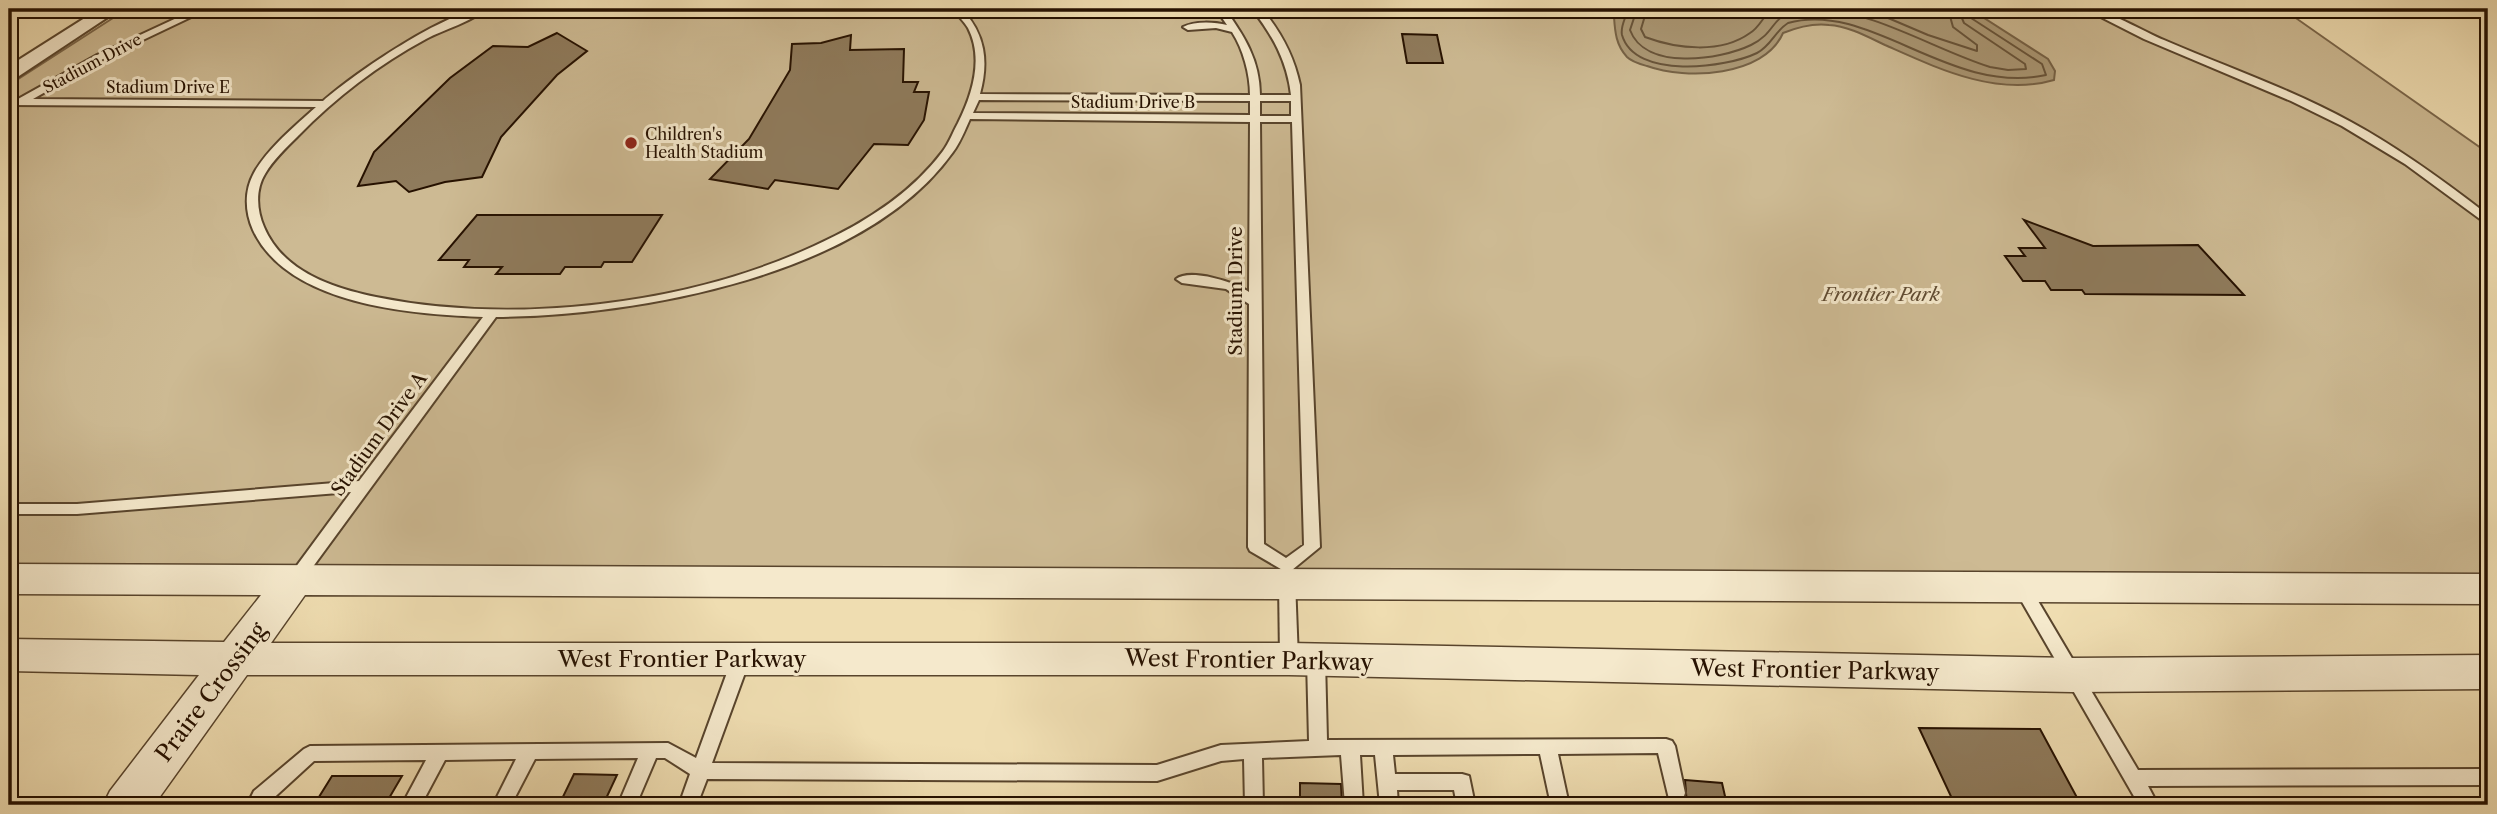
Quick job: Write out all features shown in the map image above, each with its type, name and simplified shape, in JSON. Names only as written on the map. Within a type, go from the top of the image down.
[{"type":"street","points":[[9,74],[111,9]]},
{"type":"street","points":[[9,579],[1287,575],[2021,587],[2488,589]]},
{"type":"street","name":"Praire Crossing","points":[[127,805],[295,579]]},
{"type":"street","name":"West Frontier Parkway","points":[[9,655],[235,659],[1303,659],[2072,675],[2488,673]]},
{"type":"lane","name":"Stadium Drive","points":[[14,102],[100,57],[203,9]]},
{"type":"lane","points":[[482,9],[399,49],[327,104],[270,160],[253,184],[252,210],[255,226],[275,256],[308,281],[332,290],[417,308],[492,313],[563,310],[638,302],[708,286],[790,260],[857,228],[902,199],[939,166],[954,144],[968,116],[980,81],[982,52],[974,31],[957,9]]},
{"type":"lane","name":"Stadium Drive","points":[[1221,9],[1248,54],[1256,98],[1256,547],[1287,575]]},
{"type":"lane","points":[[1257,9],[1277,35],[1287,54],[1293,71],[1296,98],[1312,547],[1287,575],[1318,748]]},
{"type":"lane","points":[[2090,9],[2150,39],[2283,94],[2349,125],[2410,161],[2488,220]]},
{"type":"lane","points":[[1188,27],[1216,25],[1236,30]]},
{"type":"lane","name":"Stadium Drive B","points":[[975,97],[1296,98]]},
{"type":"lane","name":"Stadium Drive E","points":[[14,102],[327,104]]},
{"type":"lane","name":"Stadium Drive B","points":[[968,116],[1296,118]]},
{"type":"lane","points":[[1182,279],[1227,284],[1245,293],[1256,304]]},
{"type":"lane","name":"Stadium Drive A","points":[[295,579],[492,313]]},
{"type":"lane","points":[[9,509],[77,509],[365,485]]},
{"type":"lane","points":[[2021,587],[2149,805]]},
{"type":"lane","points":[[688,805],[741,659]]},
{"type":"lane","points":[[1547,746],[1560,805]]},
{"type":"lane","points":[[256,805],[261,797],[310,754],[529,751],[668,750],[701,771],[1157,773],[1221,753],[1253,751],[1318,748],[1666,746],[1676,793]]},
{"type":"lane","points":[[1350,748],[1354,805]]},
{"type":"lane","points":[[1383,748],[1389,805]]},
{"type":"lane","points":[[627,805],[650,750]]},
{"type":"lane","points":[[502,805],[529,751]]},
{"type":"lane","points":[[1253,751],[1254,805]]},
{"type":"lane","points":[[411,805],[440,752]]},
{"type":"lane","points":[[2132,778],[2488,777]]},
{"type":"lane","points":[[1387,782],[1462,782],[1466,805]]},
{"type":"green space","name":"Frontier Park","points":[[127,9],[2283,9],[2488,153],[2488,580],[9,577],[9,85]]},
{"type":"water","points":[[1625,9],[1970,9],[2048,59],[2055,71],[2054,80],[2010,85],[1967,78],[1925,63],[1851,30],[1823,25],[1806,26],[1783,33],[1773,48],[1759,59],[1742,66],[1702,73],[1663,70],[1634,62],[1620,48],[1614,17]]},
{"type":"building","points":[[557,33],[587,51],[557,75],[501,137],[482,177],[445,182],[409,192],[396,181],[358,186],[374,152],[450,78],[493,46],[528,47]]},
{"type":"building","points":[[1402,34],[1437,35],[1443,63],[1407,63]]},
{"type":"building","points":[[851,35],[850,50],[904,49],[903,82],[918,82],[914,92],[929,92],[924,120],[908,145],[874,144],[838,189],[775,180],[768,189],[710,179],[749,139],[790,70],[792,44],[821,43]]},
{"type":"building","points":[[477,215],[662,215],[632,262],[604,262],[601,267],[565,267],[560,274],[496,274],[502,267],[464,267],[469,260],[439,260]]},
{"type":"building","points":[[2024,220],[2093,246],[2198,245],[2244,295],[2085,294],[2082,290],[2051,290],[2045,281],[2023,281],[2005,256],[2025,256],[2019,248],[2045,248]]},
{"type":"building","points":[[1919,728],[2040,729],[2081,805],[1955,805]]},
{"type":"building","points":[[574,774],[617,775],[603,805],[559,805]]},
{"type":"building","points":[[332,776],[402,776],[385,805],[314,805]]},
{"type":"building","points":[[1685,780],[1722,783],[1727,805],[1687,805]]},
{"type":"building","points":[[1300,783],[1341,784],[1342,805],[1300,805]]},
{"type":"place","name":"Children's Health Stadium","points":[[631,143]]}]
